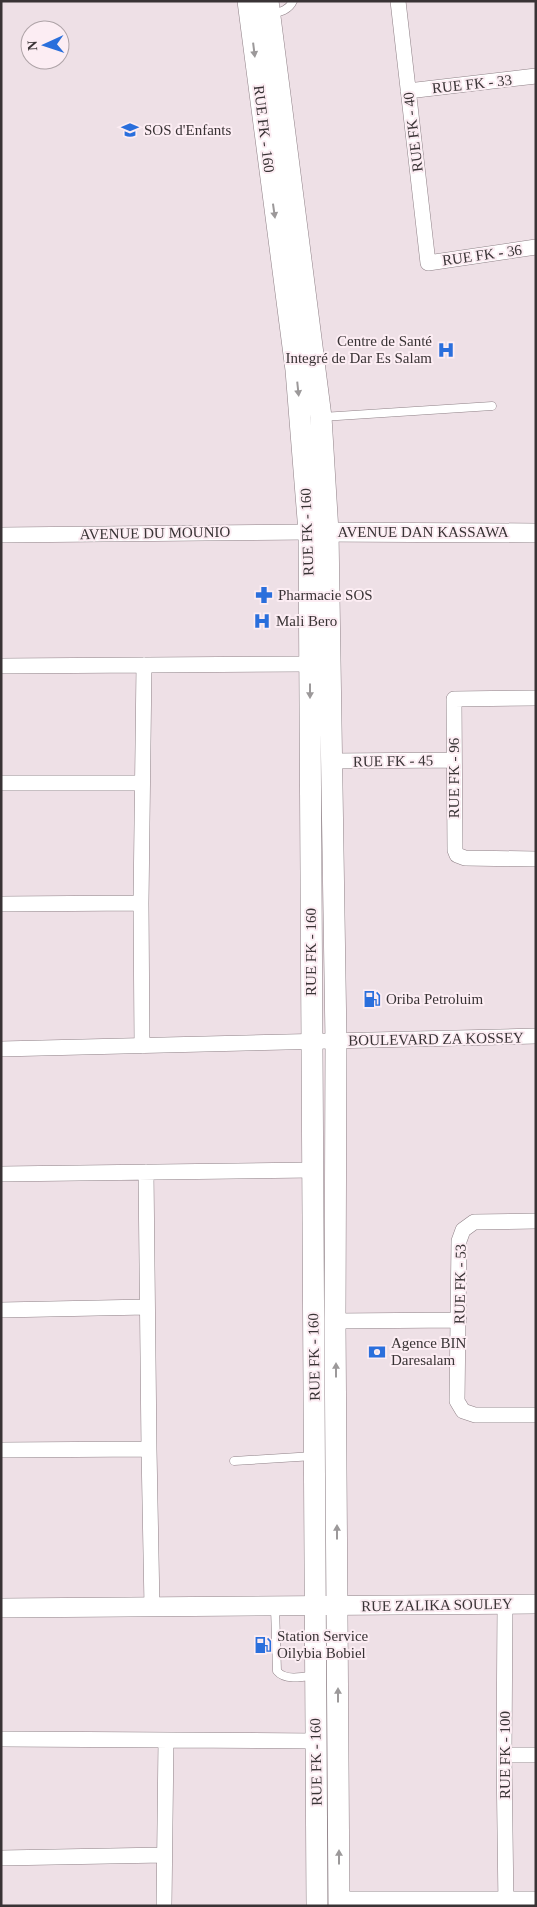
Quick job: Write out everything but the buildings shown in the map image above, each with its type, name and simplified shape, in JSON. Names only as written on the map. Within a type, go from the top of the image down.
[{"type":"main road","name":"RUE FK - 160","points":[[248,1],[307,419]]},
{"type":"main road","name":"RUE FK - 160","points":[[269,8],[319,532],[332,761],[336,1041],[335,1321],[339,1902]]},
{"type":"main road","name":"RUE FK - 160","points":[[317,1906],[310,664],[319,532]]},
{"type":"street","name":"RUE FK - 40","points":[[398,1],[428,263]]},
{"type":"street","name":"RUE FK - 33","points":[[408,91],[536,76]]},
{"type":"street","name":"RUE FK - 36","points":[[428,263],[536,248]]},
{"type":"street","name":"AVENUE DAN KASSAWA","points":[[319,532],[536,532]]},
{"type":"street","name":"AVENUE DU MOUNIO","points":[[1,535],[319,532]]},
{"type":"street","points":[[1,666],[310,664]]},
{"type":"street","points":[[142,1046],[140,903],[144,665]]},
{"type":"street","name":"RUE FK - 96","points":[[536,698],[454,699],[455,850],[457,855],[465,858],[536,859]]},
{"type":"street","name":"RUE FK - 45","points":[[332,761],[454,760]]},
{"type":"street","points":[[1,784],[142,783]]},
{"type":"street","points":[[1,904],[140,903]]},
{"type":"street","name":"BOULEVARD ZA KOSSEY","points":[[1,1048],[536,1036]]},
{"type":"street","points":[[1,1174],[312,1170]]},
{"type":"street","points":[[146,1172],[152,1608]]},
{"type":"street","name":"RUE FK - 53","points":[[536,1221],[474,1222],[463,1230],[459,1241],[457,1401],[463,1411],[475,1415],[536,1415]]},
{"type":"street","points":[[1,1310],[147,1307]]},
{"type":"street","points":[[335,1321],[459,1320]]},
{"type":"street","points":[[1,1450],[149,1449]]},
{"type":"street","name":"RUE FK - 100","points":[[505,1604],[504,1755],[506,1902]]},
{"type":"street","name":"RUE ZALIKA SOULEY","points":[[1,1608],[536,1604]]},
{"type":"street","points":[[1,1739],[316,1741]]},
{"type":"street","points":[[164,1906],[166,1740]]},
{"type":"street","points":[[504,1755],[536,1755]]},
{"type":"street","points":[[1,1858],[164,1856]]},
{"type":"street","points":[[339,1902],[506,1902],[536,1899]]},
{"type":"lane","points":[[269,8],[285,10],[291,5],[292,1]]},
{"type":"lane","points":[[307,419],[492,406]]},
{"type":"lane","points":[[234,1461],[315,1456]]},
{"type":"lane","points":[[275,1607],[277,1671],[280,1676],[286,1677],[315,1675]]},
{"type":"place","name":"SOS d'Enfants","points":[[130,130]]},
{"type":"place","name":"Centre de Santé Integré de Dar Es Salam","points":[[446,350]]},
{"type":"place","name":"Pharmacie SOS","points":[[264,595]]},
{"type":"place","name":"Mali Bero","points":[[262,621]]},
{"type":"place","name":"Oriba Petroluim","points":[[372,999]]},
{"type":"place","name":"Agence BIN Daresalam","points":[[377,1352]]},
{"type":"place","name":"Station Service Oilybia Bobiel","points":[[263,1645]]}]
